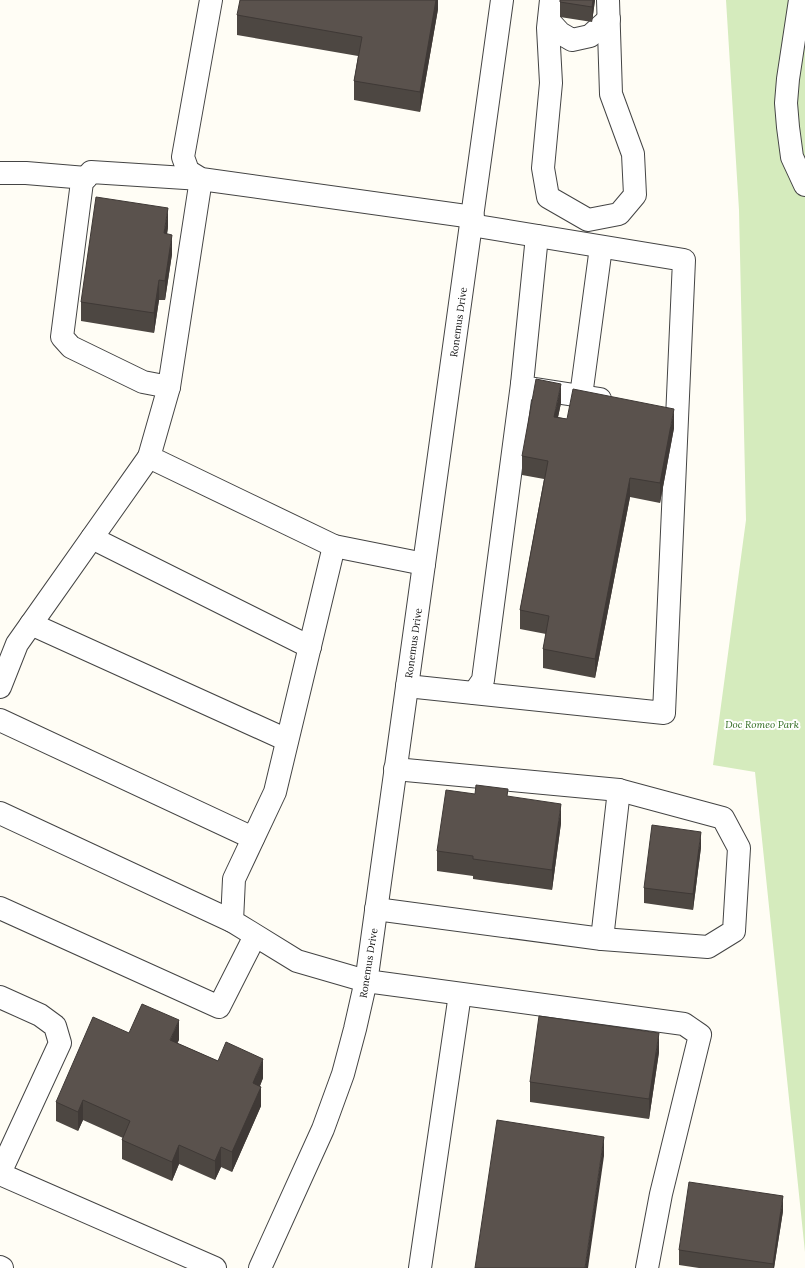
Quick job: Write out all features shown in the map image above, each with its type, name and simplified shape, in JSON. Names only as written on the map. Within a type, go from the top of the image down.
[{"type":"street","points":[[201,179],[188,171],[183,157],[210,0]]},
{"type":"street","name":"Ronemus Drive","points":[[260,1268],[323,1129],[343,1074],[356,1029],[366,981],[502,0]]},
{"type":"street","points":[[551,0],[549,21],[551,83],[543,168],[548,197],[588,220],[619,214],[635,195],[633,154],[611,94],[608,9]]},
{"type":"street","points":[[800,0],[788,79],[786,103],[792,157],[805,185]]},
{"type":"street","points":[[549,21],[560,33],[572,40],[590,36],[608,9]]},
{"type":"street","points":[[169,387],[144,382],[71,347],[62,337],[82,182],[91,172],[201,179],[472,221],[537,236],[684,260],[669,413],[664,713],[407,686]]},
{"type":"street","points":[[0,173],[26,173],[86,178]]},
{"type":"street","points":[[0,687],[17,644],[149,457],[169,387],[201,179]]},
{"type":"street","points":[[474,693],[483,680],[522,384],[537,236]]},
{"type":"street","points":[[581,396],[601,246]]},
{"type":"street","points":[[522,384],[529,388],[617,401]]},
{"type":"street","points":[[149,457],[334,546],[424,564]]},
{"type":"street","points":[[92,538],[310,647]]},
{"type":"street","points":[[232,921],[234,879],[275,792],[334,546]]},
{"type":"street","points":[[31,624],[287,740]]},
{"type":"street","points":[[0,720],[253,838]]},
{"type":"street","points":[[376,909],[602,939],[708,947],[734,931],[739,848],[724,818],[619,790],[395,769]]},
{"type":"street","points":[[602,939],[619,790]]},
{"type":"street","points":[[0,813],[232,921],[297,961],[366,981],[684,1024],[700,1035],[661,1194],[647,1268]]},
{"type":"street","points":[[0,908],[219,1007],[255,936]]},
{"type":"street","points":[[420,1268],[460,994]]},
{"type":"street","points":[[0,997],[40,1015],[55,1026],[60,1043],[0,1174],[215,1268]]},
{"type":"green space","name":"Doc Romeo Park","points":[[726,0],[805,0],[805,1252],[755,772],[713,765],[746,520],[739,210]]},
{"type":"building","points":[[240,0],[436,0],[420,92],[354,81],[362,37],[237,15]]},
{"type":"building","points":[[560,0],[593,0],[592,7],[560,2]]},
{"type":"building","points":[[96,197],[168,208],[164,233],[172,235],[165,281],[159,280],[154,313],[81,302]]},
{"type":"building","points":[[536,379],[561,384],[554,417],[567,419],[573,389],[674,409],[660,483],[630,478],[595,659],[543,649],[549,616],[520,610],[548,461],[522,456]]},
{"type":"building","points":[[476,785],[508,789],[507,796],[561,804],[552,870],[473,859],[473,856],[437,851],[446,790],[475,794]]},
{"type":"building","points":[[652,825],[701,832],[693,894],[644,888]]},
{"type":"building","points":[[142,1004],[179,1020],[170,1040],[218,1061],[226,1042],[263,1059],[253,1083],[261,1087],[232,1152],[221,1147],[215,1161],[179,1145],[172,1162],[122,1140],[130,1121],[83,1100],[78,1112],[56,1102],[93,1017],[129,1033]]},
{"type":"building","points":[[539,1016],[659,1033],[649,1099],[530,1082]]},
{"type":"building","points":[[497,1120],[604,1137],[585,1268],[475,1268]]},
{"type":"building","points":[[689,1182],[783,1196],[773,1264],[679,1250]]}]
